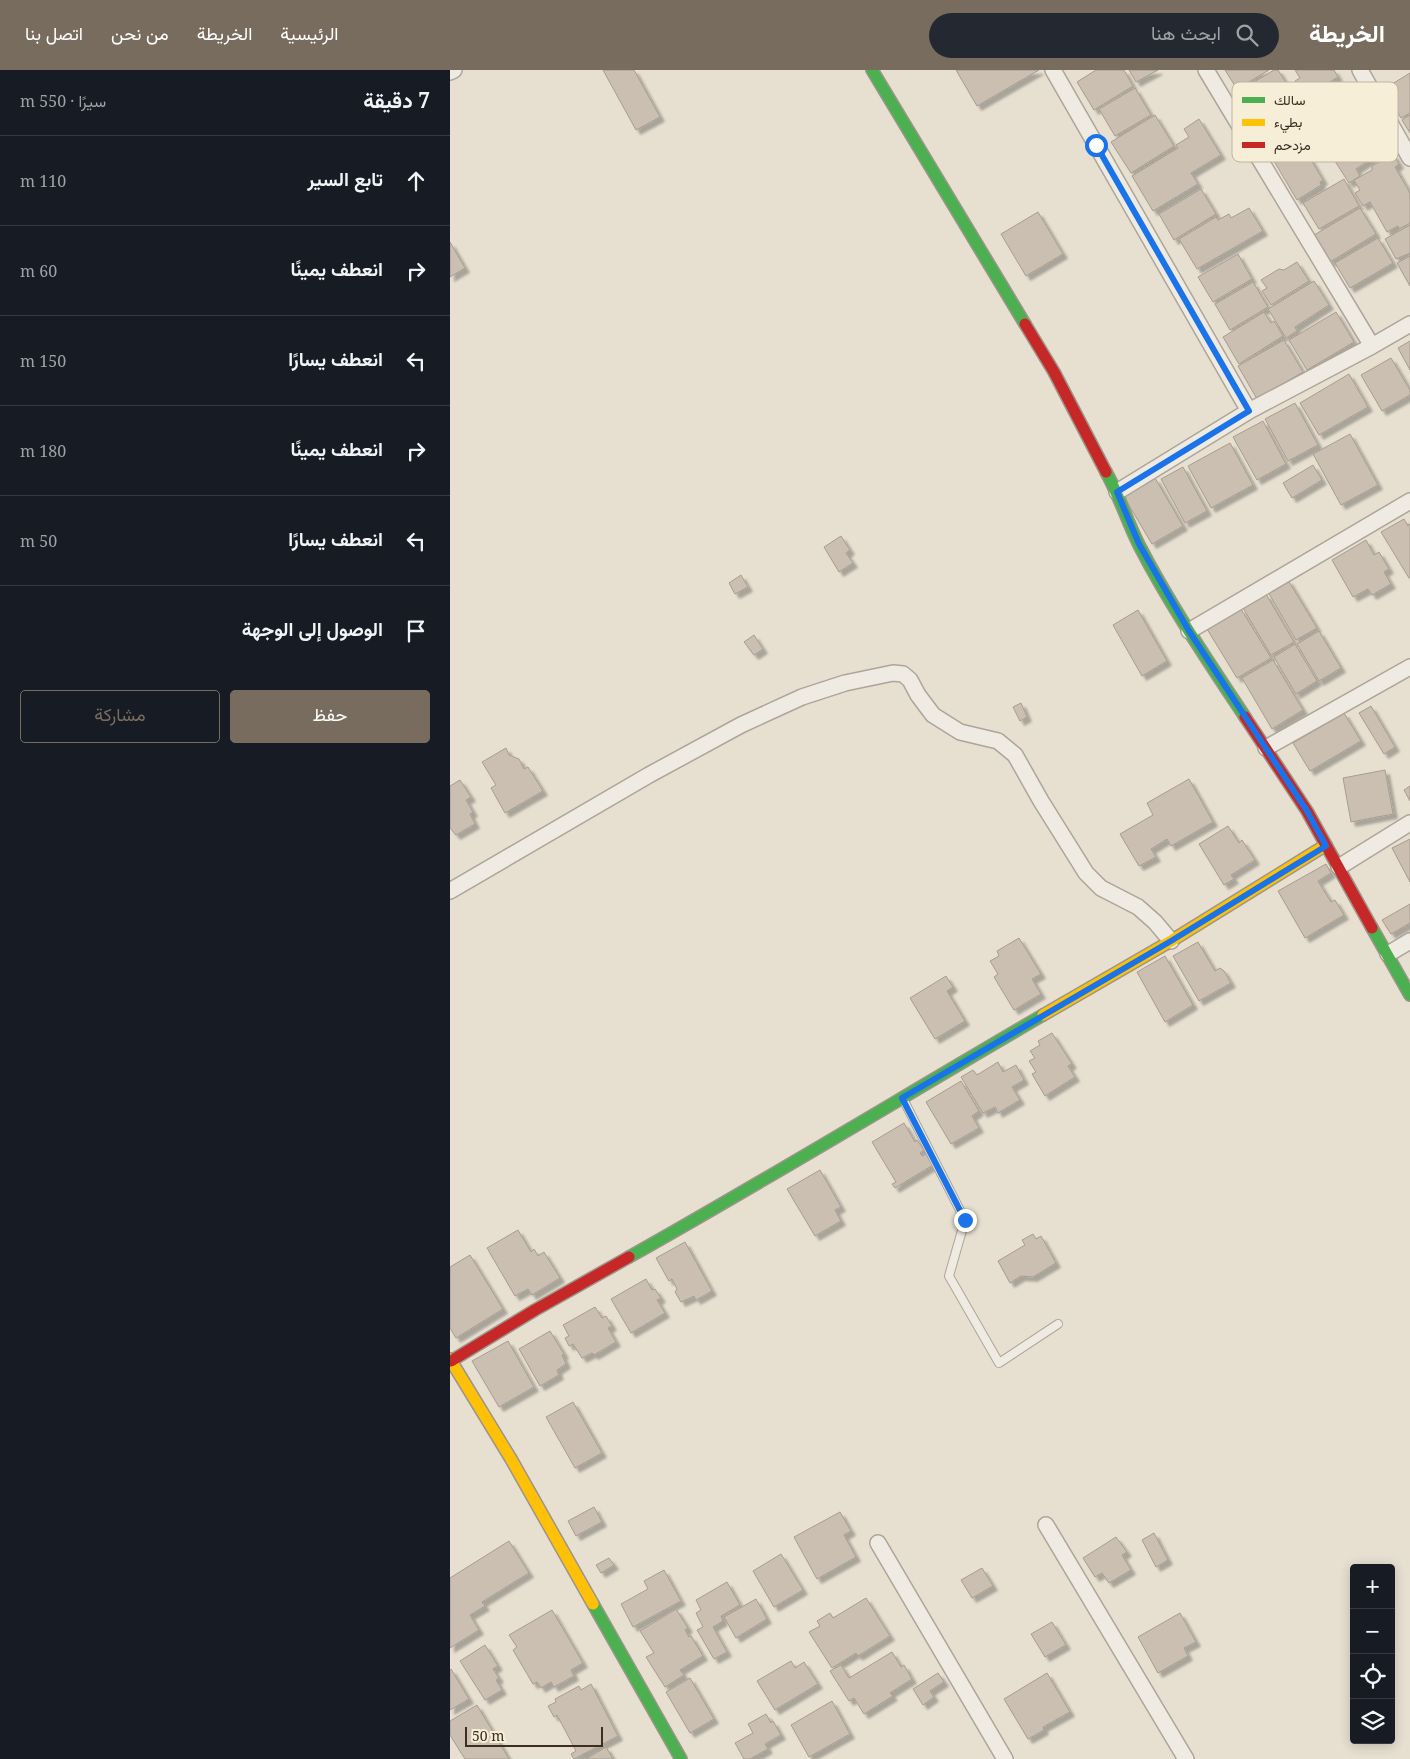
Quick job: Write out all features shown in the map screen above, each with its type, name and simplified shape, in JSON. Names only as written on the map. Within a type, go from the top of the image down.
[{"type":"street","points":[[450,72],[454,70]]},
{"type":"street","points":[[872,70],[1054,372],[1117,492],[1139,544],[1189,631],[1307,811],[1410,995]]},
{"type":"street","points":[[1053,70],[1249,411]]},
{"type":"street","points":[[1206,70],[1232,113]]},
{"type":"street","points":[[1360,70],[1367,82]]},
{"type":"street","points":[[1398,137],[1410,158]]},
{"type":"street","points":[[1261,162],[1372,346]]},
{"type":"street","points":[[1117,492],[1249,411],[1410,324]]},
{"type":"street","points":[[1189,631],[1410,501]]},
{"type":"street","points":[[1266,748],[1410,667]]},
{"type":"street","points":[[450,891],[649,775],[741,724],[802,697],[845,684],[893,673],[903,674],[910,680],[918,695],[933,715],[960,732],[998,741],[1015,755],[1086,873],[1101,888],[1138,907],[1155,922],[1171,941]]},
{"type":"street","points":[[1339,867],[1410,823]]},
{"type":"street","points":[[681,1759],[510,1459],[451,1360],[535,1310],[727,1202],[1171,941],[1326,846]]},
{"type":"street","points":[[1388,954],[1410,941]]},
{"type":"street","points":[[1046,1525],[1186,1759]]},
{"type":"street","points":[[878,1543],[1005,1759]]},
{"type":"lane","points":[[902,1098],[965,1220],[949,1276],[999,1363],[1058,1324]]},
{"type":"building","points":[[603,70],[634,70],[660,117],[636,130]]},
{"type":"building","points":[[956,70],[1039,70],[977,106]]},
{"type":"building","points":[[1096,70],[1124,70],[1133,86],[1094,110],[1077,82]]},
{"type":"building","points":[[1129,70],[1158,70],[1136,82]]},
{"type":"building","points":[[1225,70],[1269,70],[1249,82],[1233,82]]},
{"type":"building","points":[[1274,70],[1278,70],[1286,82],[1254,82]]},
{"type":"building","points":[[1295,70],[1334,70],[1338,77],[1330,82],[1296,82],[1300,78]]},
{"type":"building","points":[[1410,73],[1410,113],[1401,118],[1398,113],[1398,82],[1395,82]]},
{"type":"building","points":[[1135,88],[1151,115],[1115,136],[1099,109]]},
{"type":"building","points":[[1155,115],[1174,146],[1131,173],[1111,142]]},
{"type":"building","points":[[1410,115],[1410,133],[1402,120]]},
{"type":"building","points":[[1199,119],[1221,155],[1191,173],[1198,184],[1153,211],[1132,176],[1178,148],[1176,145],[1189,137],[1184,129]]},
{"type":"building","points":[[1275,162],[1312,162],[1323,180],[1320,182],[1321,185],[1297,200]]},
{"type":"building","points":[[1336,162],[1366,162],[1356,169],[1360,176],[1349,183]]},
{"type":"building","points":[[1379,162],[1398,162],[1399,164],[1395,167],[1410,193],[1410,223],[1399,229],[1398,226],[1387,232],[1370,202],[1363,206],[1355,193],[1360,190],[1354,180],[1372,170],[1372,166]]},
{"type":"building","points":[[1344,179],[1359,206],[1319,229],[1303,203]]},
{"type":"building","points":[[1201,189],[1216,214],[1174,240],[1159,214]]},
{"type":"building","points":[[1249,208],[1263,231],[1197,269],[1179,239],[1216,217],[1218,220],[1229,214],[1231,218]]},
{"type":"building","points":[[1360,208],[1376,234],[1330,262],[1314,235]]},
{"type":"building","points":[[1038,212],[1063,254],[1026,276],[1001,234]]},
{"type":"building","points":[[1410,225],[1410,253],[1396,259],[1385,239]]},
{"type":"building","points":[[1378,238],[1393,263],[1350,288],[1335,263]]},
{"type":"building","points":[[450,242],[465,268],[450,277]]},
{"type":"building","points":[[1238,254],[1252,279],[1213,302],[1198,277]]},
{"type":"building","points":[[1410,256],[1410,286],[1397,263]]},
{"type":"building","points":[[1297,262],[1309,281],[1271,305],[1262,291],[1267,288],[1261,280],[1279,269],[1284,270]]},
{"type":"building","points":[[1314,281],[1329,305],[1295,327],[1297,331],[1286,338],[1268,309]]},
{"type":"building","points":[[1253,282],[1268,307],[1230,330],[1215,304]]},
{"type":"building","points":[[1264,312],[1271,323],[1274,321],[1283,336],[1239,364],[1223,337]]},
{"type":"building","points":[[1336,312],[1354,342],[1307,370],[1289,340]]},
{"type":"building","points":[[1284,340],[1303,372],[1257,399],[1238,366]]},
{"type":"building","points":[[1410,341],[1410,370],[1398,348]]},
{"type":"building","points":[[1391,358],[1410,390],[1410,395],[1382,411],[1361,375]]},
{"type":"building","points":[[1349,374],[1368,407],[1319,435],[1300,403]]},
{"type":"building","points":[[1295,403],[1318,445],[1288,461],[1265,419]]},
{"type":"building","points":[[1263,421],[1286,464],[1257,480],[1233,437]]},
{"type":"building","points":[[1350,434],[1378,485],[1341,505],[1313,454]]},
{"type":"building","points":[[1230,443],[1253,485],[1211,508],[1188,466]]},
{"type":"building","points":[[1313,465],[1322,480],[1292,498],[1283,483]]},
{"type":"building","points":[[1183,467],[1207,511],[1185,523],[1161,479]]},
{"type":"building","points":[[1155,478],[1183,526],[1152,544],[1124,497]]},
{"type":"building","points":[[1404,519],[1408,526],[1410,524],[1410,578],[1381,532]]},
{"type":"building","points":[[841,536],[850,550],[846,553],[853,563],[839,572],[824,547]]},
{"type":"building","points":[[1366,540],[1374,555],[1379,552],[1389,569],[1384,572],[1391,584],[1372,595],[1368,589],[1353,597],[1332,560]]},
{"type":"building","points":[[741,575],[748,587],[735,594],[729,583]]},
{"type":"building","points":[[1288,580],[1317,628],[1296,640],[1268,592]]},
{"type":"building","points":[[1266,594],[1294,642],[1271,655],[1243,608]]},
{"type":"building","points":[[1241,609],[1271,658],[1237,678],[1207,629]]},
{"type":"building","points":[[1138,610],[1167,661],[1142,676],[1113,625]]},
{"type":"building","points":[[1319,631],[1341,668],[1319,681],[1297,644]]},
{"type":"building","points":[[754,635],[763,649],[754,655],[744,642]]},
{"type":"building","points":[[1295,644],[1317,681],[1296,694],[1274,657]]},
{"type":"building","points":[[1273,660],[1303,710],[1272,729],[1242,678]]},
{"type":"building","points":[[1021,703],[1027,717],[1020,721],[1013,707]]},
{"type":"building","points":[[1371,706],[1395,747],[1384,754],[1359,713]]},
{"type":"building","points":[[1344,713],[1361,741],[1310,771],[1293,743]]},
{"type":"building","points":[[506,748],[509,755],[519,759],[524,769],[528,767],[543,791],[505,813],[491,788],[496,785],[482,762]]},
{"type":"building","points":[[1385,770],[1393,814],[1351,822],[1343,778]]},
{"type":"building","points":[[1189,779],[1213,822],[1171,846],[1167,839],[1151,849],[1156,857],[1139,866],[1120,834],[1153,815],[1147,803]]},
{"type":"building","points":[[460,780],[471,797],[466,800],[473,812],[470,814],[475,824],[456,835],[450,828],[450,786]]},
{"type":"building","points":[[1410,786],[1410,801],[1404,790]]},
{"type":"building","points":[[1228,826],[1239,843],[1242,840],[1255,860],[1231,875],[1234,879],[1224,885],[1199,844]]},
{"type":"building","points":[[1410,839],[1410,882],[1392,848]]},
{"type":"building","points":[[1326,864],[1331,873],[1318,881],[1331,902],[1335,900],[1344,915],[1305,938],[1278,891]]},
{"type":"building","points":[[1410,904],[1410,923],[1391,934],[1382,920]]},
{"type":"building","points":[[1019,938],[1041,974],[1032,979],[1041,994],[1014,1010],[994,977],[998,974],[990,961],[999,956],[997,951]]},
{"type":"building","points":[[1198,942],[1215,971],[1220,968],[1224,971],[1231,983],[1199,1001],[1173,956]]},
{"type":"building","points":[[1165,956],[1193,1005],[1165,1022],[1137,972]]},
{"type":"building","points":[[946,976],[953,987],[947,991],[965,1021],[935,1039],[910,998]]},
{"type":"building","points":[[1052,1033],[1072,1064],[1068,1066],[1075,1077],[1045,1096],[1032,1074],[1036,1072],[1029,1061],[1035,1058],[1030,1051],[1040,1045],[1038,1041]]},
{"type":"building","points":[[998,1062],[1003,1072],[1016,1065],[1024,1080],[1012,1087],[1020,1100],[998,1113],[995,1107],[983,1113],[961,1077],[973,1070],[977,1075]]},
{"type":"building","points":[[961,1081],[979,1111],[972,1116],[979,1128],[951,1144],[926,1102]]},
{"type":"building","points":[[904,1123],[915,1142],[917,1140],[924,1150],[920,1153],[922,1156],[926,1154],[933,1165],[895,1188],[892,1184],[896,1182],[872,1142]]},
{"type":"building","points":[[820,1170],[841,1207],[835,1210],[841,1221],[815,1236],[787,1189]]},
{"type":"building","points":[[518,1230],[531,1252],[534,1249],[538,1256],[544,1252],[560,1278],[532,1295],[528,1289],[515,1296],[487,1248]]},
{"type":"building","points":[[1033,1234],[1036,1239],[1041,1236],[1056,1263],[1033,1277],[1021,1276],[1010,1283],[998,1261],[1025,1245],[1022,1240]]},
{"type":"building","points":[[685,1242],[712,1291],[696,1300],[694,1296],[681,1302],[675,1292],[677,1289],[672,1279],[669,1281],[656,1258]]},
{"type":"building","points":[[470,1255],[503,1309],[456,1338],[450,1328],[450,1267]]},
{"type":"building","points":[[646,1279],[652,1290],[655,1289],[661,1298],[657,1300],[665,1313],[631,1333],[611,1299]]},
{"type":"building","points":[[595,1307],[602,1318],[606,1316],[612,1326],[608,1328],[616,1342],[594,1355],[592,1353],[582,1358],[573,1344],[569,1346],[565,1338],[569,1336],[563,1325]]},
{"type":"building","points":[[550,1331],[564,1354],[562,1355],[566,1364],[557,1370],[559,1375],[540,1386],[519,1349]]},
{"type":"building","points":[[508,1341],[534,1387],[499,1407],[472,1361]]},
{"type":"building","points":[[573,1402],[602,1453],[575,1468],[546,1417]]},
{"type":"building","points":[[594,1507],[602,1522],[576,1536],[568,1521]]},
{"type":"building","points":[[840,1512],[851,1531],[844,1535],[856,1557],[817,1579],[794,1537]]},
{"type":"building","points":[[1154,1533],[1168,1560],[1156,1567],[1142,1540]]},
{"type":"building","points":[[1116,1537],[1127,1552],[1122,1555],[1131,1570],[1109,1583],[1102,1573],[1095,1577],[1083,1558]]},
{"type":"building","points":[[509,1541],[529,1573],[482,1602],[485,1606],[470,1615],[479,1630],[450,1648],[450,1578]]},
{"type":"building","points":[[781,1554],[803,1590],[774,1607],[753,1571]]},
{"type":"building","points":[[609,1558],[614,1565],[601,1573],[596,1565]]},
{"type":"building","points":[[982,1568],[993,1586],[972,1598],[961,1580]]},
{"type":"building","points":[[664,1570],[681,1601],[633,1627],[621,1604],[648,1589],[644,1581]]},
{"type":"building","points":[[727,1582],[740,1605],[721,1616],[723,1621],[713,1627],[727,1652],[714,1659],[697,1630],[703,1627],[696,1613],[701,1610],[696,1600]]},
{"type":"building","points":[[866,1598],[890,1636],[858,1656],[856,1653],[832,1668],[809,1632],[820,1626],[817,1621],[830,1613],[833,1618]]},
{"type":"building","points":[[756,1599],[767,1619],[736,1638],[724,1617]]},
{"type":"building","points":[[676,1609],[688,1628],[685,1630],[689,1637],[691,1636],[703,1656],[680,1670],[684,1675],[665,1687],[646,1657],[654,1653],[640,1631]]},
{"type":"building","points":[[552,1610],[583,1663],[571,1670],[574,1676],[554,1687],[551,1682],[541,1688],[537,1682],[533,1684],[513,1650],[517,1647],[509,1635]]},
{"type":"building","points":[[1180,1613],[1196,1642],[1184,1648],[1188,1656],[1158,1673],[1138,1637]]},
{"type":"building","points":[[1052,1622],[1066,1645],[1045,1657],[1031,1634]]},
{"type":"building","points":[[485,1645],[498,1666],[493,1669],[499,1678],[496,1680],[502,1690],[485,1700],[460,1661]]},
{"type":"building","points":[[892,1652],[901,1667],[904,1665],[912,1679],[890,1693],[893,1696],[864,1714],[854,1698],[849,1701],[830,1671],[841,1665],[849,1678]]},
{"type":"building","points":[[791,1661],[795,1668],[804,1662],[818,1684],[775,1710],[757,1681]]},
{"type":"building","points":[[450,1670],[469,1699],[450,1710]]},
{"type":"building","points":[[938,1673],[944,1682],[930,1691],[934,1697],[923,1705],[913,1689]]},
{"type":"building","points":[[1047,1673],[1070,1712],[1043,1727],[1044,1730],[1028,1739],[1004,1699]]},
{"type":"building","points":[[690,1678],[714,1719],[690,1733],[666,1692]]},
{"type":"building","points":[[591,1684],[618,1736],[574,1759],[571,1754],[576,1751],[557,1715],[554,1717],[548,1706],[556,1702],[555,1699],[579,1686],[581,1690]]},
{"type":"building","points":[[832,1701],[850,1734],[809,1757],[791,1725]]},
{"type":"building","points":[[477,1705],[509,1759],[465,1759],[450,1735],[450,1721]]},
{"type":"building","points":[[766,1714],[771,1723],[773,1721],[781,1735],[765,1744],[768,1749],[750,1759],[744,1759],[735,1743],[753,1733],[748,1724]]},
{"type":"building","points":[[606,1747],[613,1759],[586,1759]]},
{"type":"traffic: fast","points":[[872,70],[1025,324]]},
{"type":"traffic: fast","points":[[1106,472],[1135,536],[1163,589],[1245,717]]},
{"type":"traffic: fast","points":[[1372,928],[1410,995]]},
{"type":"traffic: fast","points":[[629,1257],[1043,1015]]},
{"type":"traffic: fast","points":[[593,1604],[681,1759]]},
{"type":"traffic: slow","points":[[1043,1015],[1171,941],[1326,845]]},
{"type":"traffic: slow","points":[[450,1359],[511,1459],[593,1604]]},
{"type":"traffic: jam","points":[[1025,324],[1054,372],[1106,472]]},
{"type":"traffic: jam","points":[[1245,717],[1307,811],[1372,928]]},
{"type":"traffic: jam","points":[[451,1361],[535,1310],[629,1257]]},
{"type":"route","points":[[965,1220],[902,1098],[1171,941],[1326,846],[1307,811],[1189,631],[1139,544],[1117,492],[1249,411],[1096,145]]}]
